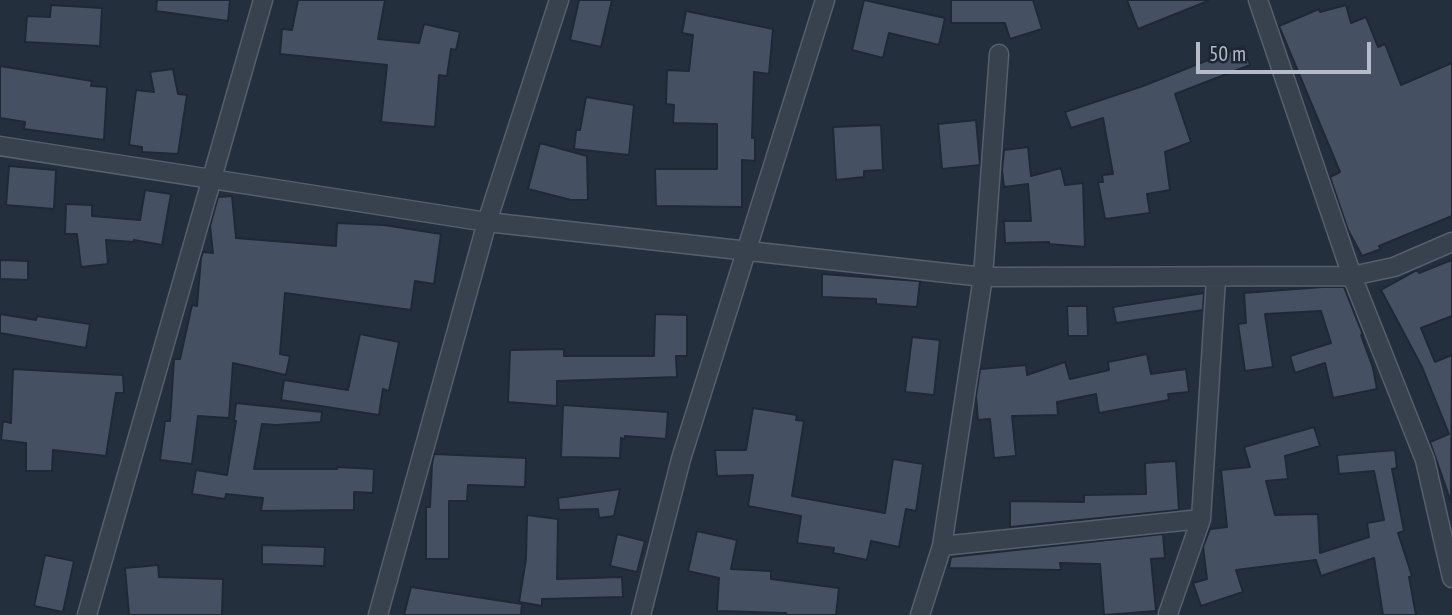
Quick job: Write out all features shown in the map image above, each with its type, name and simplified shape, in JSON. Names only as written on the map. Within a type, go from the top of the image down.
[{"type":"street","points":[[87,615],[263,0]]},
{"type":"street","points":[[378,615],[488,222],[559,0]]},
{"type":"street","points":[[641,615],[681,459],[825,0]]},
{"type":"street","points":[[1258,0],[1352,276],[1425,460],[1452,578]]},
{"type":"street","points":[[920,615],[942,546],[983,277],[999,54]]},
{"type":"street","points":[[0,146],[488,222],[983,277],[1352,276],[1394,267],[1452,242]]},
{"type":"street","points":[[1168,614],[1201,519],[1216,278]]},
{"type":"street","points":[[942,546],[1201,519]]},
{"type":"building","points":[[157,0],[230,0],[228,21],[156,11]]},
{"type":"building","points":[[298,0],[385,0],[378,39],[419,43],[424,24],[460,32],[456,50],[451,49],[447,76],[439,75],[435,127],[381,122],[387,65],[280,54],[282,29],[292,30]]},
{"type":"building","points":[[579,0],[612,0],[601,47],[570,40]]},
{"type":"building","points":[[864,0],[945,18],[939,45],[889,33],[883,58],[852,50]]},
{"type":"building","points":[[951,0],[1033,0],[1042,29],[1010,39],[1005,23],[951,23]]},
{"type":"building","points":[[1127,0],[1208,0],[1208,1],[1138,29]]},
{"type":"building","points":[[51,5],[102,8],[100,46],[25,42],[27,16],[50,17]]},
{"type":"building","points":[[1346,5],[1351,23],[1366,17],[1378,47],[1385,44],[1401,85],[1452,63],[1452,216],[1379,246],[1381,249],[1362,256],[1348,230],[1330,177],[1340,172],[1279,26],[1319,9],[1320,12]]},
{"type":"building","points":[[686,11],[773,29],[769,74],[754,72],[752,138],[755,138],[755,161],[742,160],[742,207],[656,206],[655,169],[717,169],[717,124],[673,123],[674,105],[666,104],[667,70],[689,71],[693,35],[682,33]]},
{"type":"building","points":[[1243,46],[1250,65],[1175,94],[1191,142],[1165,152],[1170,190],[1147,194],[1150,213],[1105,219],[1098,182],[1103,182],[1102,175],[1113,174],[1103,118],[1071,128],[1065,112],[1143,86]]},
{"type":"building","points":[[0,66],[92,81],[91,86],[107,87],[104,140],[24,129],[25,122],[0,118]]},
{"type":"building","points":[[173,69],[178,94],[187,95],[178,154],[142,152],[142,147],[129,145],[136,90],[154,92],[150,72]]},
{"type":"building","points":[[586,97],[634,105],[629,155],[574,149],[576,130],[580,130]]},
{"type":"building","points":[[976,120],[980,165],[942,169],[938,124]]},
{"type":"building","points":[[881,125],[883,170],[864,171],[864,177],[836,180],[833,127]]},
{"type":"building","points":[[540,143],[587,156],[588,200],[571,200],[528,189]]},
{"type":"building","points":[[1028,147],[1031,176],[1061,168],[1065,185],[1083,183],[1085,247],[1049,242],[1005,243],[1004,221],[1031,221],[1028,184],[1004,187],[1004,150]]},
{"type":"building","points":[[9,166],[56,170],[54,209],[6,205]]},
{"type":"building","points":[[145,190],[171,194],[162,245],[134,240],[106,240],[108,264],[81,267],[77,234],[65,234],[66,204],[92,205],[92,216],[140,220]]},
{"type":"building","points":[[232,196],[236,238],[336,246],[337,223],[384,225],[441,234],[434,284],[415,281],[411,310],[285,293],[280,354],[290,356],[286,375],[233,363],[229,418],[198,416],[192,464],[160,460],[165,421],[170,421],[174,359],[180,359],[192,305],[197,306],[201,258],[203,252],[213,253],[210,226],[218,197]]},
{"type":"building","points":[[0,260],[28,261],[28,280],[0,279]]},
{"type":"building","points":[[1452,260],[1452,316],[1421,328],[1435,362],[1452,355],[1451,502],[1430,442],[1449,434],[1422,367],[1381,290],[1417,270],[1419,273]]},
{"type":"building","points":[[822,274],[920,281],[917,307],[876,304],[876,299],[822,297]]},
{"type":"building","points":[[1344,287],[1363,335],[1377,389],[1333,398],[1325,363],[1295,373],[1290,356],[1331,343],[1321,311],[1265,314],[1273,367],[1245,371],[1238,324],[1246,323],[1244,293]]},
{"type":"building","points":[[1204,293],[1203,310],[1116,323],[1113,307]]},
{"type":"building","points":[[1067,306],[1087,306],[1088,336],[1068,336]]},
{"type":"building","points":[[0,314],[90,324],[86,348],[0,333]]},
{"type":"building","points":[[655,314],[687,315],[687,356],[676,356],[677,377],[557,381],[557,406],[508,402],[510,350],[564,349],[564,356],[654,356]]},
{"type":"building","points":[[360,334],[399,342],[389,391],[383,389],[379,415],[281,400],[284,380],[348,390]]},
{"type":"building","points":[[912,337],[940,340],[934,395],[905,392]]},
{"type":"building","points":[[1147,354],[1151,374],[1186,369],[1189,392],[1168,394],[1169,400],[1099,413],[1096,394],[1057,402],[1058,415],[1012,416],[1016,456],[994,458],[990,419],[978,420],[976,396],[980,369],[1026,365],[1027,375],[1065,362],[1070,379],[1109,370],[1108,362]]},
{"type":"building","points":[[13,369],[123,375],[124,393],[116,393],[106,456],[53,450],[52,471],[26,471],[26,443],[1,440],[3,421],[11,423]]},
{"type":"building","points":[[236,403],[322,412],[321,422],[262,424],[254,469],[374,469],[373,493],[354,492],[354,510],[261,511],[263,498],[226,494],[225,499],[192,494],[196,470],[227,475],[236,421]]},
{"type":"building","points":[[563,405],[668,412],[666,439],[625,436],[625,439],[621,438],[620,458],[561,457]]},
{"type":"building","points":[[753,408],[797,415],[796,420],[804,421],[792,496],[885,513],[893,459],[923,464],[916,511],[906,509],[899,547],[871,541],[867,560],[833,553],[834,548],[797,543],[801,516],[748,506],[753,475],[717,476],[715,450],[746,450]]},
{"type":"building","points":[[1314,427],[1320,446],[1285,456],[1288,479],[1266,481],[1275,515],[1318,514],[1320,553],[1369,537],[1367,523],[1384,520],[1374,471],[1339,474],[1337,455],[1395,450],[1397,468],[1392,469],[1404,531],[1398,533],[1412,576],[1409,577],[1416,615],[1383,615],[1374,558],[1321,576],[1316,560],[1236,570],[1243,592],[1201,606],[1193,583],[1207,579],[1203,547],[1210,529],[1227,527],[1221,470],[1250,467],[1244,447]]},
{"type":"building","points":[[434,454],[526,458],[525,487],[468,485],[467,501],[449,501],[449,559],[426,559],[426,507],[430,507]]},
{"type":"building","points":[[1176,461],[1179,510],[1010,527],[1010,501],[1084,502],[1084,495],[1146,494],[1145,463]]},
{"type":"building","points":[[620,489],[614,516],[599,518],[598,509],[559,510],[558,498]]},
{"type":"building","points":[[527,515],[558,519],[557,579],[622,577],[623,597],[542,599],[542,606],[519,602],[526,559]]},
{"type":"building","points":[[697,531],[737,540],[731,569],[771,571],[771,579],[839,588],[836,615],[717,611],[719,578],[688,571]]},
{"type":"building","points":[[617,534],[645,541],[637,572],[610,566]]},
{"type":"building","points":[[1163,534],[1165,558],[1151,559],[1156,611],[1104,615],[1100,564],[1060,563],[1061,570],[949,568],[951,557]]},
{"type":"building","points":[[262,545],[325,547],[324,566],[262,564]]},
{"type":"building","points":[[45,555],[74,561],[63,612],[34,606]]},
{"type":"building","points":[[158,565],[159,577],[223,579],[222,615],[129,615],[125,568]]},
{"type":"building","points":[[411,587],[522,604],[521,615],[404,615]]}]
